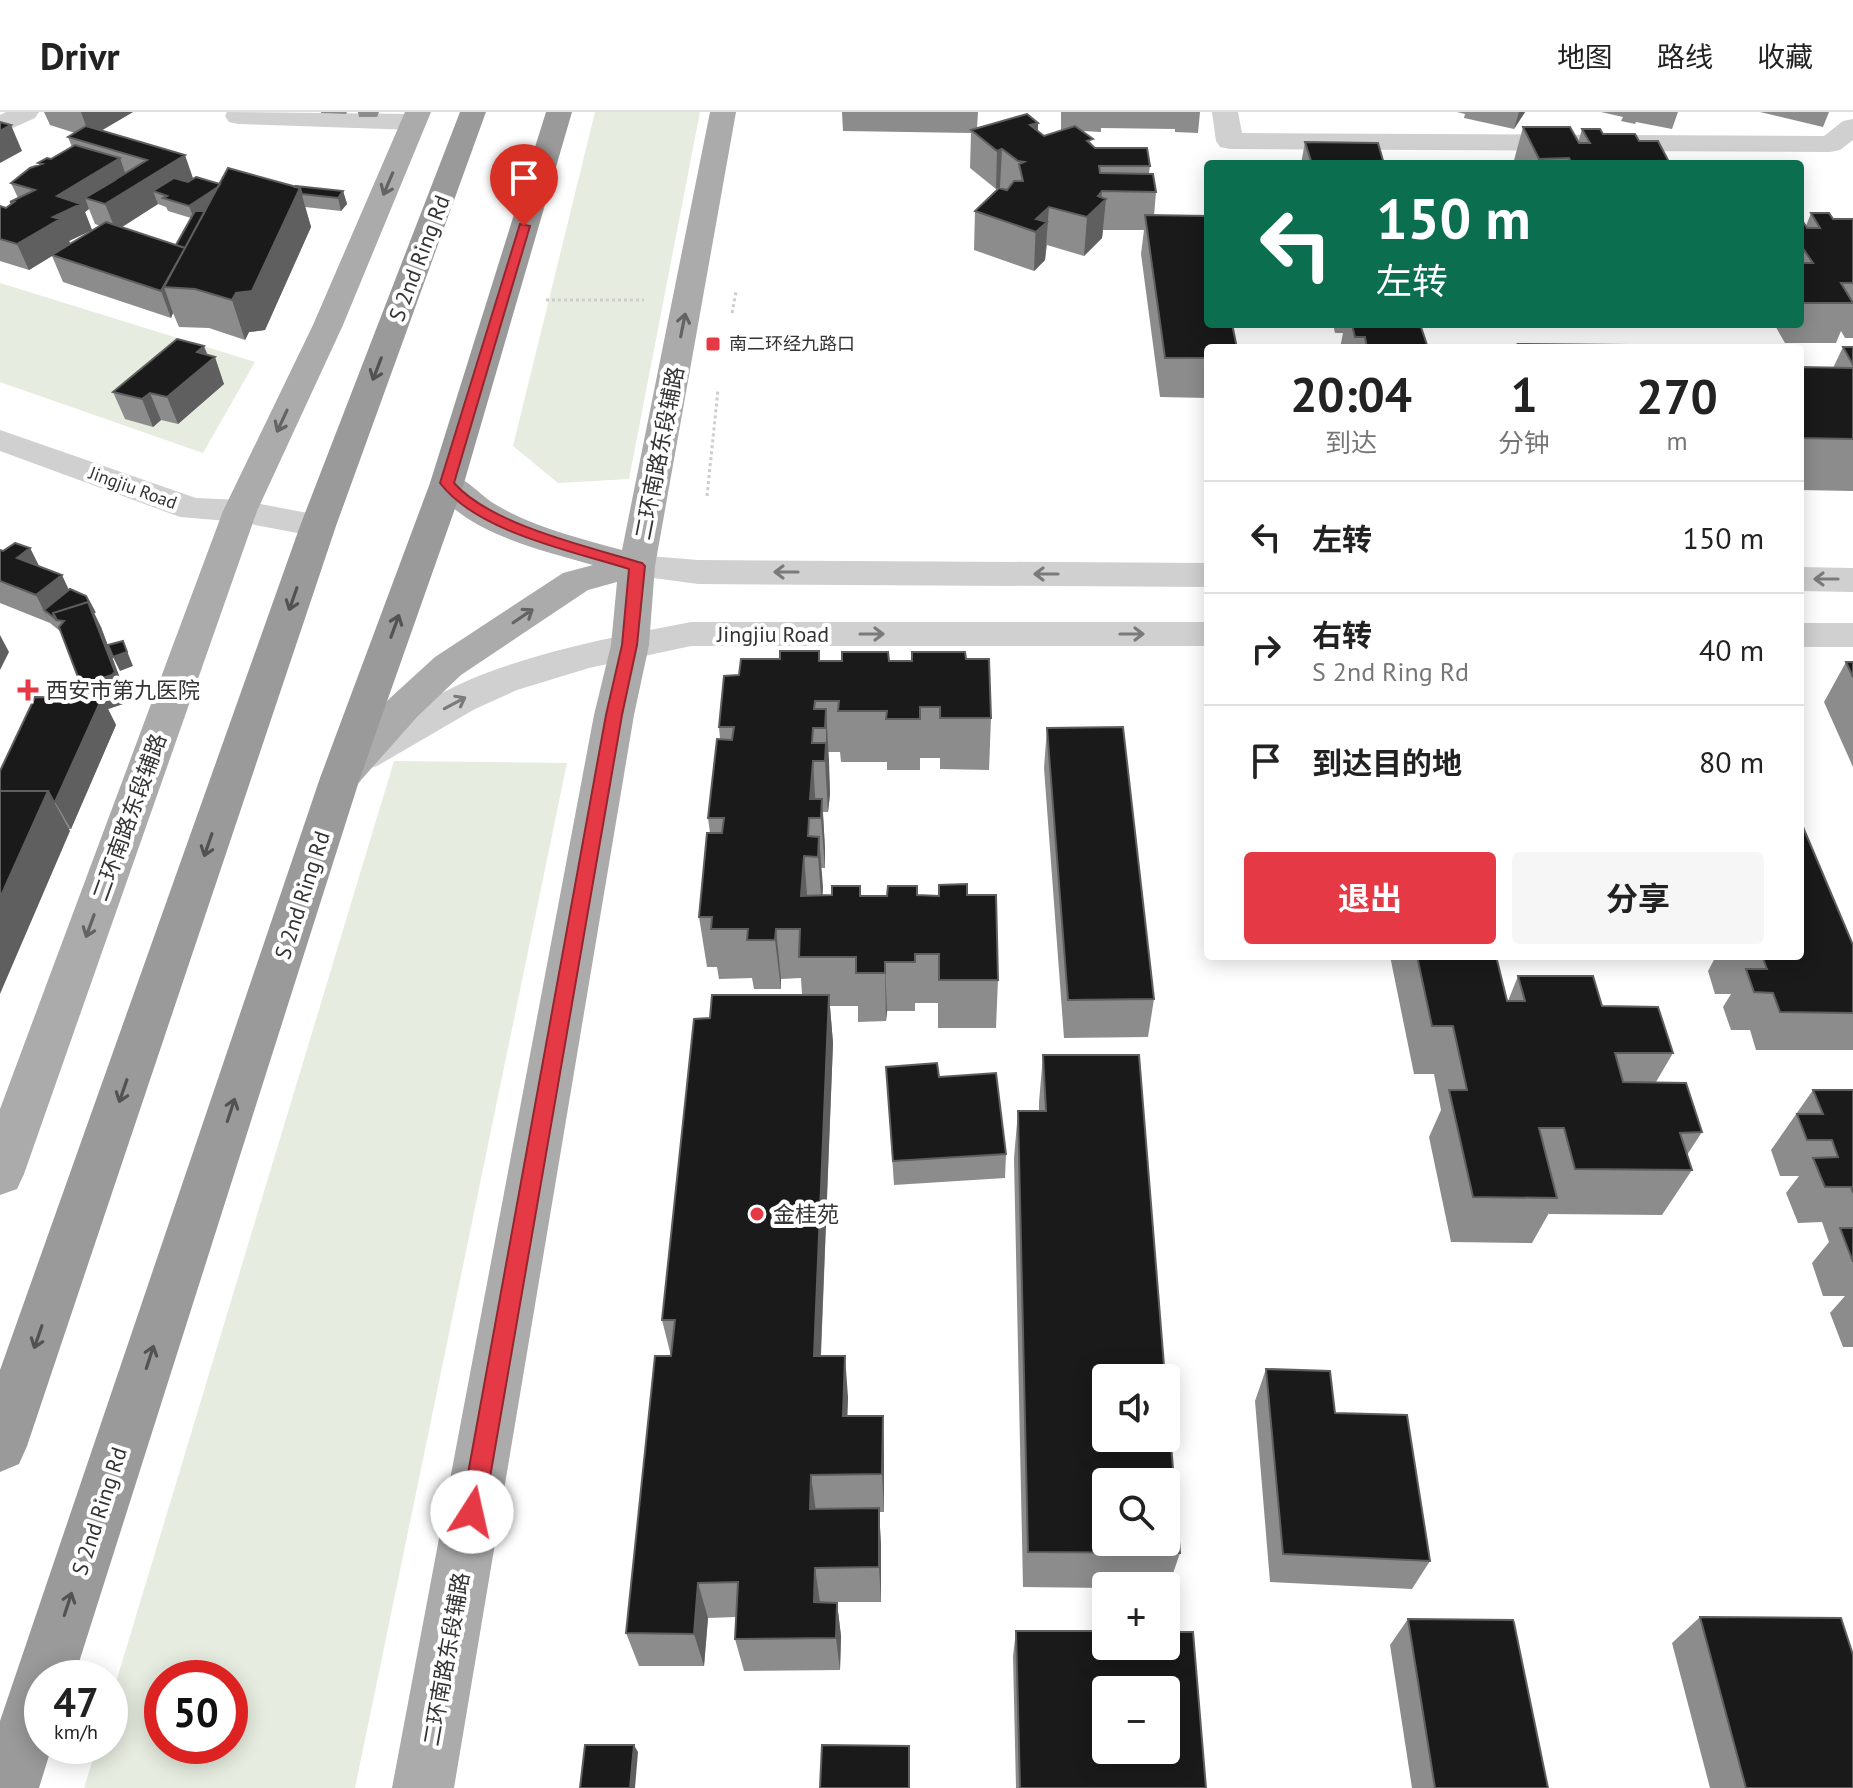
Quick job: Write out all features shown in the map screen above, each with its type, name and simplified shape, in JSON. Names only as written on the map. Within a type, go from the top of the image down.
[{"type":"highway","name":"S 2nd Ring Rd","points":[[0,1446],[318,526],[473,112]]},
{"type":"highway","name":"S 2nd Ring Rd","points":[[50,1660],[447,483],[559,112]]},
{"type":"highway","points":[[8,1788],[24,1739]]},
{"type":"main road","name":"二环南路东段辅路","points":[[423,1788],[614,715],[630,645],[637,566],[723,112]]},
{"type":"main road","name":"二环南路东段辅路","points":[[0,1174],[240,511],[328,325],[416,117]]},
{"type":"main road","points":[[447,483],[461,500],[485,513],[542,537],[637,566]]},
{"type":"main road","points":[[352,767],[403,708],[448,666],[576,581],[637,566]]},
{"type":"street","points":[[0,123],[4,124],[26,112]]},
{"type":"street","points":[[240,112],[238,116],[416,117]]},
{"type":"street","points":[[1225,112],[1230,141],[1546,142],[1703,133],[1830,144],[1853,127]]},
{"type":"street","points":[[1369,141],[1385,112]]},
{"type":"street","points":[[1546,142],[1558,112]]},
{"type":"street","name":"Jingjiu Road","points":[[0,440],[192,509],[240,511],[318,526]]},
{"type":"street","points":[[637,566],[698,572],[1204,575]]},
{"type":"street","points":[[1804,579],[1853,580]]},
{"type":"street","name":"Jingjiu Road","points":[[352,767],[461,700],[503,681],[630,645],[691,634],[1204,634]]},
{"type":"street","points":[[1804,635],[1853,635]]},
{"type":"path","points":[[707,496],[719,383]]},
{"type":"shaded area","points":[[595,112],[700,112],[629,479],[558,483],[513,446]]},
{"type":"shaded area","points":[[0,283],[255,362],[203,453],[0,382]]},
{"type":"shaded area","points":[[394,761],[567,763],[355,1788],[84,1788],[91,1764],[128,1764],[128,1660],[123,1660]]},
{"type":"building","points":[[1027,114],[1038,123],[1030,125],[1044,136],[1075,126],[1093,139],[1087,141],[1095,148],[1147,148],[1150,166],[1099,166],[1100,173],[1153,174],[1156,192],[1102,191],[1098,196],[1106,199],[1087,217],[1049,207],[1036,219],[1047,222],[1036,232],[975,211],[999,188],[1007,190],[1014,181],[1023,181],[1019,164],[1024,162],[1002,149],[997,151],[971,130]]},
{"type":"building","points":[[0,122],[11,125],[0,131]]},
{"type":"building","points":[[86,126],[185,155],[105,204],[85,198],[147,160],[68,137]]},
{"type":"building","points":[[1523,127],[1570,127],[1579,143],[1590,143],[1582,129],[1600,129],[1603,134],[1635,134],[1639,141],[1658,141],[1668,160],[1569,158],[1539,159]]},
{"type":"building","points":[[1305,142],[1378,143],[1383,160],[1311,160]]},
{"type":"building","points":[[75,145],[120,158],[57,196],[81,204],[53,217],[60,219],[17,244],[0,239],[0,206],[6,208],[14,202],[10,202],[35,190],[11,183],[30,168],[42,164],[38,163]]},
{"type":"building","points":[[228,168],[300,188],[252,291],[236,293],[232,300],[195,289],[164,287]]},
{"type":"building","points":[[196,177],[220,184],[189,206],[163,198],[167,196],[153,191],[174,178],[188,182]]},
{"type":"building","points":[[113,179],[115,180],[86,196]]},
{"type":"building","points":[[296,186],[343,191],[338,198],[302,194]]},
{"type":"building","points":[[195,211],[205,211],[185,248],[176,245]]},
{"type":"building","points":[[1811,213],[1829,213],[1833,219],[1853,219],[1853,283],[1841,283],[1853,303],[1804,303],[1804,263],[1813,263],[1804,250],[1804,223],[1807,228],[1820,228]]},
{"type":"building","points":[[1145,215],[1204,216],[1204,328],[1233,328],[1236,344],[1204,344],[1204,358],[1165,358]]},
{"type":"building","points":[[106,222],[185,248],[161,291],[52,255]]},
{"type":"building","points":[[1353,328],[1421,328],[1427,344],[1366,344],[1365,337],[1355,337]]},
{"type":"building","points":[[177,339],[204,346],[197,352],[215,357],[167,397],[150,393],[142,399],[113,392]]},
{"type":"building","points":[[1843,347],[1853,347],[1853,365]]},
{"type":"building","points":[[1804,367],[1853,368],[1853,439],[1804,438]]},
{"type":"building","points":[[15,543],[30,548],[17,558],[62,575],[36,595],[0,581],[0,550]]},
{"type":"building","points":[[70,589],[86,596],[95,613],[88,602],[53,613],[57,620],[44,610]]},
{"type":"building","points":[[88,602],[115,672],[81,685],[59,627],[64,621],[56,620],[53,613]]},
{"type":"building","points":[[123,641],[127,652],[113,657],[108,645]]},
{"type":"building","points":[[780,651],[819,651],[819,661],[842,661],[842,652],[888,652],[889,661],[912,661],[912,652],[965,652],[966,659],[989,659],[991,718],[940,718],[940,707],[920,707],[920,719],[886,719],[887,711],[838,711],[839,701],[815,701],[814,709],[826,709],[825,728],[813,728],[812,743],[826,743],[825,761],[813,761],[810,799],[822,799],[821,818],[809,818],[808,836],[819,837],[818,857],[804,856],[801,896],[832,895],[832,886],[860,886],[860,896],[887,896],[888,886],[917,886],[917,895],[939,896],[939,885],[967,884],[967,895],[996,895],[998,980],[939,980],[939,954],[915,954],[915,962],[885,962],[885,973],[856,973],[856,957],[799,957],[800,929],[776,929],[775,940],[747,940],[748,929],[711,929],[712,917],[699,917],[707,833],[722,833],[724,818],[708,818],[717,739],[732,740],[734,727],[719,727],[724,676],[739,675],[741,659],[780,659]]},
{"type":"building","points":[[1846,662],[1853,662],[1853,677]]},
{"type":"building","points":[[35,697],[102,698],[55,802],[48,791],[0,791],[0,771]]},
{"type":"building","points":[[1123,727],[1154,999],[1068,1000],[1047,728]]},
{"type":"building","points":[[0,791],[48,791],[0,898]]},
{"type":"building","points":[[1804,829],[1853,945],[1853,1013],[1780,1012],[1773,993],[1754,992],[1746,969],[1767,969],[1764,960],[1804,960]]},
{"type":"building","points":[[1418,960],[1497,960],[1507,1001],[1525,1001],[1518,976],[1593,976],[1602,1006],[1658,1007],[1673,1053],[1615,1053],[1623,1082],[1686,1083],[1702,1132],[1680,1133],[1692,1170],[1575,1169],[1564,1128],[1539,1128],[1557,1198],[1473,1197],[1449,1090],[1467,1090],[1453,1026],[1432,1026]]},
{"type":"building","name":"金桂苑","points":[[712,995],[829,995],[814,1356],[845,1356],[843,1416],[883,1416],[882,1474],[811,1475],[810,1509],[879,1508],[879,1567],[815,1568],[814,1602],[837,1603],[836,1638],[735,1639],[738,1582],[698,1583],[694,1634],[626,1633],[655,1356],[671,1356],[675,1320],[662,1320],[694,1019],[710,1018]]},
{"type":"building","points":[[1043,1055],[1139,1055],[1164,1364],[1092,1364],[1092,1452],[1172,1452],[1173,1468],[1092,1468],[1092,1552],[1028,1552],[1018,1111],[1046,1111]]},
{"type":"building","points":[[937,1063],[939,1077],[996,1073],[1006,1154],[893,1161],[886,1067]]},
{"type":"building","points":[[1813,1090],[1853,1090],[1853,1193],[1851,1187],[1825,1187],[1813,1158],[1838,1157],[1832,1140],[1807,1140],[1797,1114],[1823,1114]]},
{"type":"building","points":[[1840,1228],[1853,1228],[1853,1262]]},
{"type":"building","points":[[1266,1369],[1330,1371],[1335,1413],[1407,1415],[1430,1561],[1283,1554]]},
{"type":"building","points":[[1700,1617],[1841,1618],[1853,1655],[1853,1788],[1746,1788]]},
{"type":"building","points":[[1408,1619],[1513,1620],[1548,1788],[1435,1788]]},
{"type":"building","points":[[1016,1631],[1092,1631],[1092,1660],[1180,1660],[1180,1632],[1193,1632],[1206,1788],[1020,1788]]},
{"type":"building","points":[[585,1745],[634,1745],[630,1788],[580,1788]]},
{"type":"building","points":[[822,1745],[909,1746],[909,1788],[820,1788]]},
{"type":"place","name":"南二环经九路口","points":[[713,344]]},
{"type":"place","name":"西安市第九医院","points":[[28,690]]},
{"type":"place","name":"金桂苑","points":[[757,1214]]},
{"type":"route","points":[[472,1512],[614,715],[630,645],[637,566],[542,537],[485,513],[461,500],[447,483],[524,226]]}]
